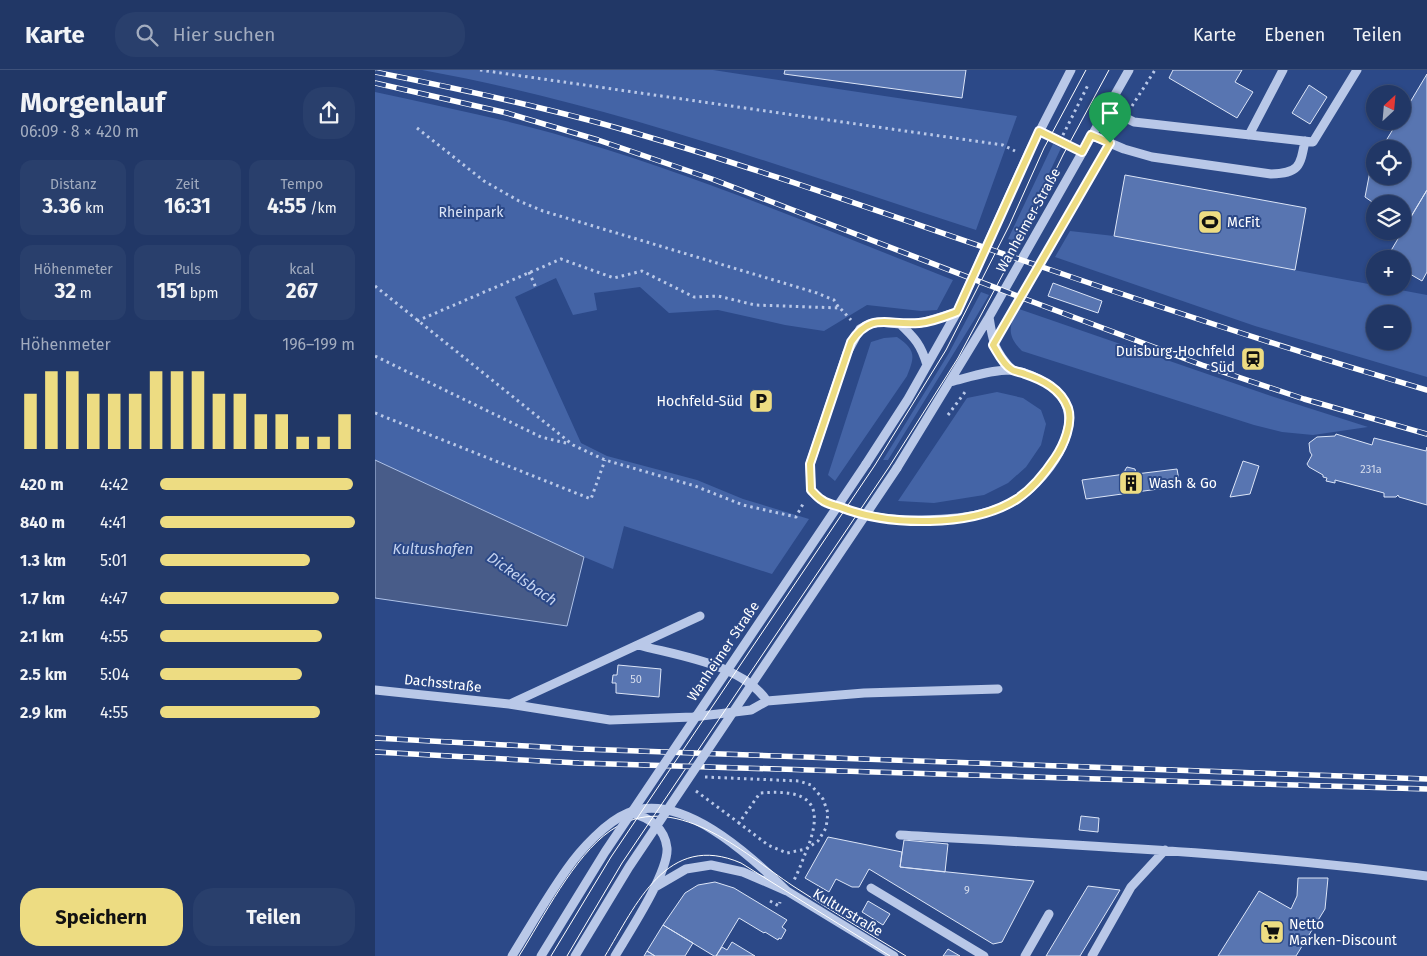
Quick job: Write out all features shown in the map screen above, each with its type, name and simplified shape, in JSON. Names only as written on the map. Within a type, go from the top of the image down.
[{"type":"street","name":"Wanheimer Straße","points":[[541,956],[605,852],[866,464],[908,398],[957,312],[1039,131],[1071,70]]},
{"type":"street","name":"Wanheimer Straße","points":[[575,956],[629,867],[897,468],[989,317],[1129,70]]},
{"type":"street","points":[[1249,135],[1283,70]]},
{"type":"street","points":[[1106,108],[1134,122],[1313,142],[1357,70]]},
{"type":"street","points":[[1091,135],[1124,149],[1152,157],[1271,174],[1288,174],[1297,168],[1302,158],[1305,141]]},
{"type":"street","points":[[950,382],[976,375],[1011,370],[1042,381],[1056,389],[1068,408],[1070,418],[1061,450],[1047,471],[1017,499],[996,509],[945,520],[889,520],[853,513],[823,501],[811,490],[810,464],[847,353],[860,330],[869,324],[879,322],[921,323],[957,312]]},
{"type":"street","points":[[989,317],[993,345],[999,356],[1011,370]]},
{"type":"street","points":[[900,324],[917,340],[927,365]]},
{"type":"street","points":[[509,704],[700,616]]},
{"type":"street","points":[[638,644],[715,665],[748,682],[759,690],[767,701]]},
{"type":"street","name":"Dachsstraße","points":[[375,690],[509,704],[610,720],[693,717],[751,710],[767,701],[864,693],[998,689]]},
{"type":"street","points":[[513,956],[567,868],[591,840],[628,813],[642,809],[658,808],[693,818],[720,834],[749,855],[787,891]]},
{"type":"street","points":[[615,956],[655,887],[667,855],[665,838],[653,822],[643,816],[628,813]]},
{"type":"street","points":[[900,835],[1165,850],[1348,866],[1427,876]]},
{"type":"street","points":[[1092,956],[1131,887],[1165,850]]},
{"type":"street","points":[[655,887],[686,869],[711,865],[743,872],[787,891]]},
{"type":"street","points":[[871,888],[984,956]]},
{"type":"street","name":"Kulturstraße","points":[[787,891],[894,956]]},
{"type":"street","points":[[1025,956],[1049,914]]},
{"type":"path","points":[[480,70],[1003,145],[1015,151]]},
{"type":"path","points":[[1125,118],[1155,70]]},
{"type":"path","points":[[1059,141],[1089,83]]},
{"type":"path","points":[[417,128],[484,181],[519,201],[552,214],[823,295],[834,300],[860,330]]},
{"type":"path","points":[[1039,131],[1082,152]]},
{"type":"path","points":[[993,345],[1110,143]]},
{"type":"path","points":[[417,321],[561,259],[614,278],[642,271],[694,297],[718,296],[755,305],[840,308]]},
{"type":"path","points":[[529,272],[535,288]]},
{"type":"path","points":[[1029,282],[1036,284]]},
{"type":"path","points":[[375,286],[573,445]]},
{"type":"path","points":[[375,356],[541,437],[573,445],[605,460],[695,486],[743,505],[796,518],[811,490]]},
{"type":"path","points":[[943,422],[976,375]]},
{"type":"path","points":[[375,414],[591,499],[605,460]]},
{"type":"path","points":[[696,791],[768,845],[787,853],[806,849],[818,841],[825,828],[828,813],[823,799],[811,785],[799,780],[705,777]]},
{"type":"path","points":[[739,823],[761,792],[779,791],[799,794],[812,804],[816,817],[813,835],[796,877],[779,906],[770,901]]},
{"type":"green space","points":[[422,70],[713,70],[1017,116],[976,230],[770,162],[632,120],[493,84]]},
{"type":"green space","name":"Rheinpark","points":[[375,92],[464,111],[603,148],[704,183],[953,280],[937,310],[921,311],[867,305],[824,331],[785,325],[718,310],[669,313],[640,287],[594,293],[597,310],[573,315],[556,278],[515,297],[581,443],[607,456],[697,480],[743,499],[809,519],[772,574],[624,526],[613,569],[375,460]]},
{"type":"green space","points":[[1053,144],[1061,148],[1017,241],[1008,239]]},
{"type":"green space","points":[[1070,231],[1114,236],[1366,284],[1366,295],[1411,295],[1411,292],[1427,295],[1427,377],[1255,326],[1055,257]]},
{"type":"green space","points":[[981,292],[989,295],[888,460],[883,460],[949,353]]},
{"type":"green space","points":[[1019,309],[1271,396],[1368,427],[1313,435],[1282,432],[1254,425],[1022,351],[1014,341],[1011,331],[1011,326]]},
{"type":"green space","points":[[897,337],[911,350],[912,358],[907,376],[835,481],[828,475],[871,342]]},
{"type":"green space","points":[[997,392],[1023,398],[1041,410],[1046,424],[1041,445],[1026,467],[1008,483],[984,495],[934,503],[898,501],[967,398]]},
{"type":"water","name":"Kultushafen","points":[[375,460],[584,557],[567,626],[375,598]]},
{"type":"building","points":[[785,70],[966,70],[962,98],[784,74]]},
{"type":"building","points":[[1173,70],[1242,70],[1235,82],[1253,92],[1237,118],[1169,78]]},
{"type":"building","points":[[1427,74],[1427,190],[1411,216],[1411,195],[1366,195],[1365,197],[1367,185],[1411,185],[1411,140],[1386,140],[1393,130],[1411,130],[1411,101]]},
{"type":"building","points":[[1309,85],[1327,97],[1310,124],[1292,113]]},
{"type":"building","name":"McFit","points":[[1125,175],[1306,208],[1295,270],[1114,236]]},
{"type":"building","points":[[1427,190],[1427,272],[1422,281],[1411,275],[1411,250],[1391,250],[1397,240],[1411,240],[1411,217]]},
{"type":"building","points":[[1053,283],[1102,301],[1098,313],[1048,296]]},
{"type":"building","points":[[1336,434],[1372,445],[1374,438],[1426,451],[1427,447],[1427,505],[1399,497],[1398,495],[1396,497],[1384,497],[1384,493],[1335,480],[1335,483],[1326,481],[1327,478],[1307,464],[1312,455],[1309,443],[1317,437],[1335,436]]},
{"type":"building","points":[[1243,461],[1259,466],[1250,494],[1230,497]]},
{"type":"building","name":"Wash & Go","points":[[1127,467],[1135,469],[1136,474],[1177,469],[1180,486],[1086,499],[1082,480],[1125,474]]},
{"type":"building","points":[[618,665],[661,669],[659,697],[616,693],[616,683],[612,683],[613,675],[617,675]]},
{"type":"building","points":[[1081,816],[1099,818],[1098,832],[1079,830]]},
{"type":"building","points":[[828,837],[902,852],[900,867],[1034,881],[1002,942],[993,944],[869,869],[859,887],[852,887],[836,879],[829,892],[805,878]]},
{"type":"building","points":[[904,840],[948,844],[945,872],[900,867]]},
{"type":"building","name":"Netto Marken-Discount","points":[[1298,878],[1328,878],[1325,909],[1296,956],[1218,956],[1259,891],[1291,909],[1297,896]]},
{"type":"building","points":[[715,882],[734,888],[787,920],[782,927],[786,930],[781,939],[779,938],[778,940],[764,933],[739,918],[716,956],[714,956],[663,925],[685,893],[698,885]]},
{"type":"building","points":[[1088,886],[1120,890],[1080,956],[1046,956]]},
{"type":"building","points":[[868,901],[890,914],[883,925],[862,912]]},
{"type":"building","points":[[663,925],[693,943],[685,956],[655,956],[647,951]]},
{"type":"building","points":[[732,942],[755,956],[716,956],[722,947],[727,950]]},
{"type":"building","points":[[948,949],[960,956],[943,956]]},
{"type":"building","points":[[647,951],[655,956],[644,956]]},
{"type":"tram line","points":[[551,956],[611,857],[875,465],[946,350],[1009,226],[1044,148],[1086,70]]},
{"type":"tram line","points":[[567,956],[622,863],[889,467],[958,358],[1109,70]]},
{"type":"tram line","points":[[519,956],[560,889],[584,856],[597,842],[610,831],[634,819],[658,816],[682,820],[706,829],[729,842],[835,913],[906,956]]},
{"type":"tram line","points":[[605,956],[629,915],[657,878],[674,865],[693,857],[715,856],[741,863],[890,956]]},
{"type":"railway","points":[[375,72],[534,106],[597,122],[734,163],[1095,285],[1332,362],[1427,390]]},
{"type":"railway","points":[[375,83],[507,113],[598,140],[712,179],[1202,365],[1304,399],[1427,434]]},
{"type":"railway","points":[[375,738],[582,749],[1427,779]]},
{"type":"railway","points":[[375,752],[579,763],[1427,789]]},
{"type":"place","name":"McFit","points":[[1210,222]]},
{"type":"place","name":"Duisburg-Hochfeld Süd","points":[[1253,359]]},
{"type":"place","name":"Hochfeld-Süd","points":[[761,401]]},
{"type":"place","name":"Wash & Go","points":[[1131,483]]},
{"type":"place","name":"Netto Marken-Discount","points":[[1272,932]]},
{"type":"route","points":[[1039,131],[1082,152],[1091,135],[1110,143],[993,345],[999,356],[1011,370],[1042,381],[1056,389],[1068,408],[1070,418],[1061,450],[1047,471],[1017,499],[996,509],[945,520],[889,520],[853,513],[823,501],[811,490],[810,464],[851,342],[860,330],[869,324],[879,322],[921,323],[936,320],[957,312],[1039,131]]},
{"type":"water label","name":"Dickelsbach","points":[[522,579]]}]
